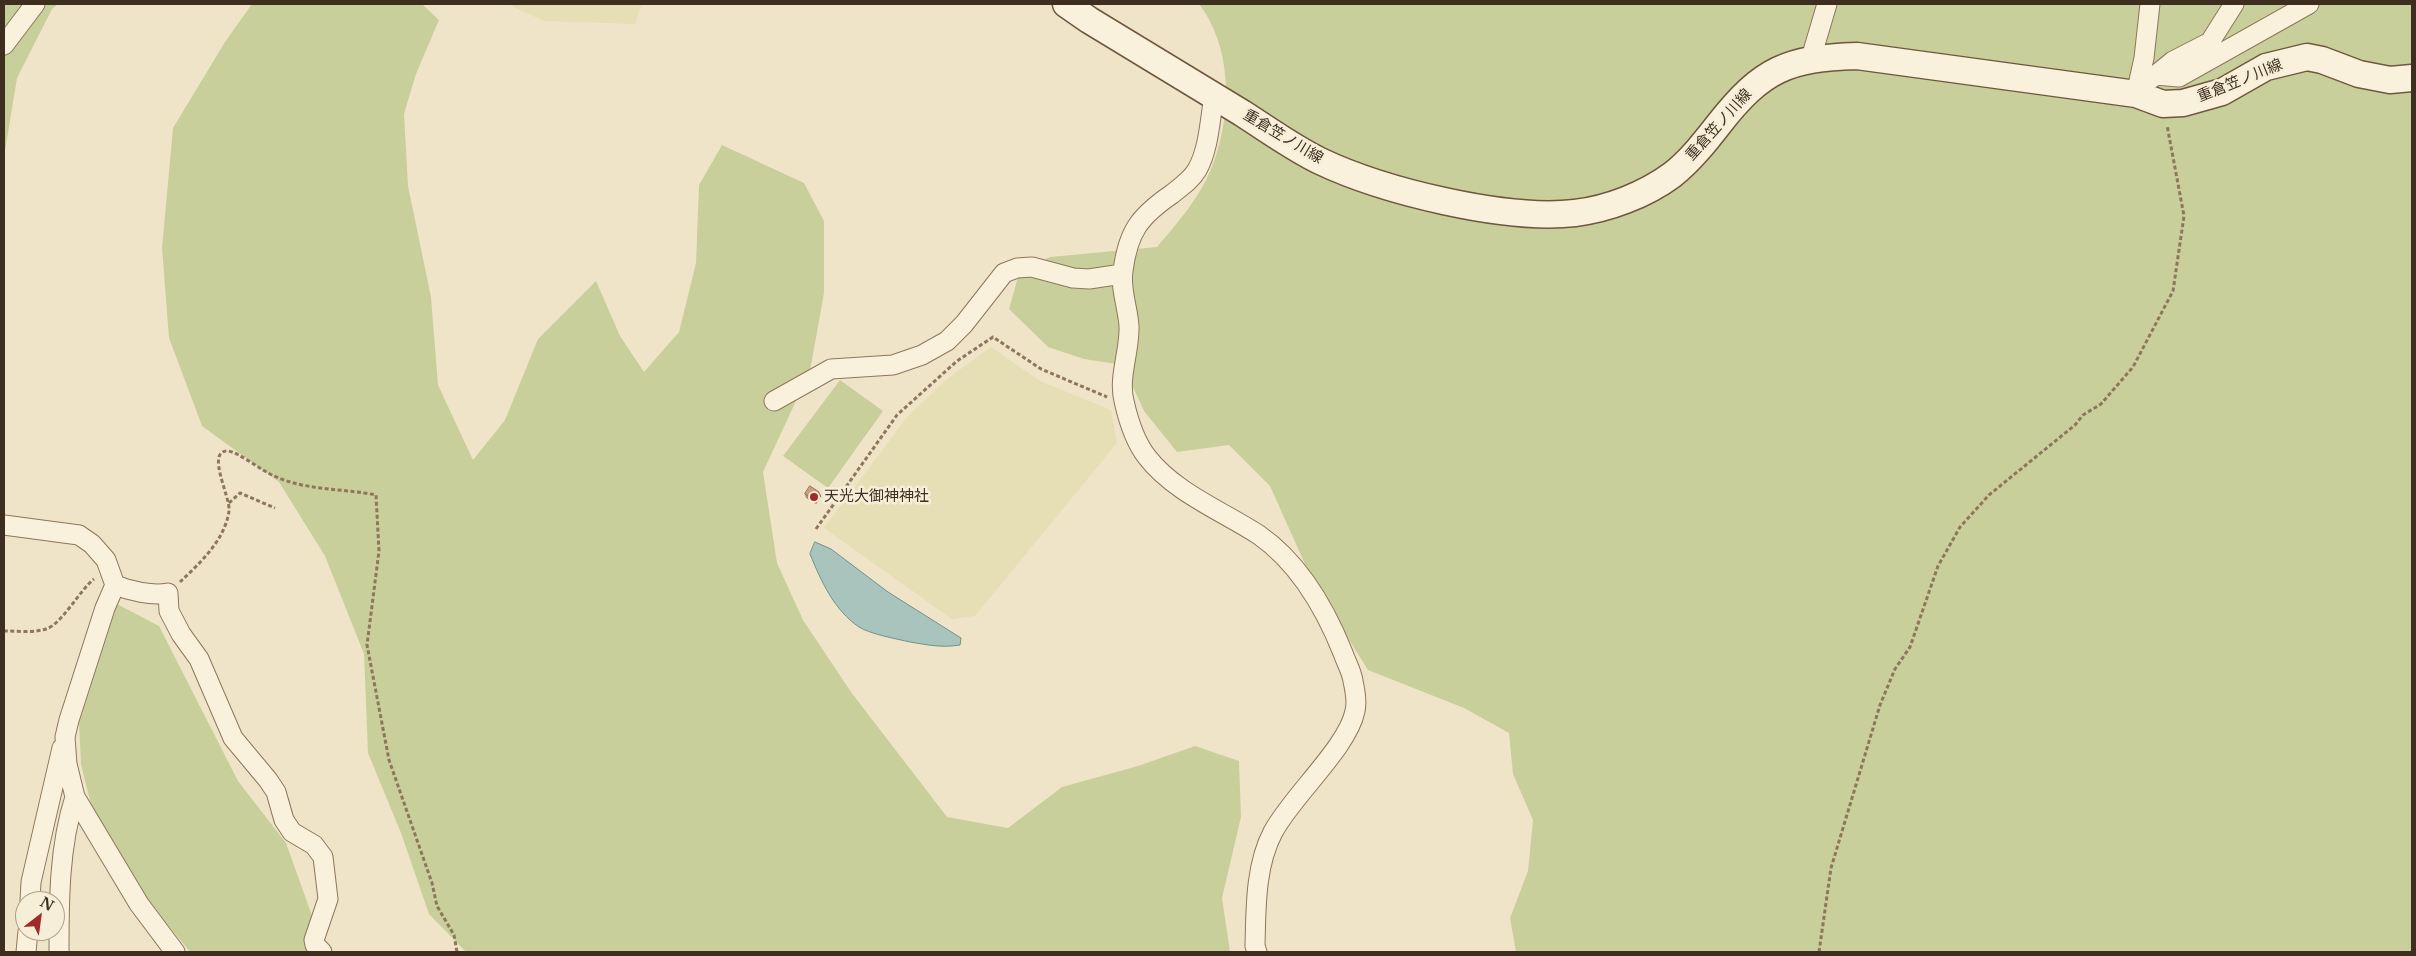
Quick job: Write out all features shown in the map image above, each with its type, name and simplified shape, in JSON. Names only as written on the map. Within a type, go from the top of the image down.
[{"type":"main road","name":"重倉笠ノ川線","points":[[1066,4],[1088,20],[1320,161],[1364,178],[1463,205],[1544,215],[1576,213],[1612,205],[1645,191],[1672,175],[1702,145],[1750,89],[1776,70],[1811,58],[1857,56],[2136,94],[2163,104],[2183,103],[2222,92],[2266,68],[2307,57],[2322,60],[2359,74],[2390,80],[2412,78]]},
{"type":"street","points":[[4,45],[34,4]]},
{"type":"street","points":[[1811,58],[1827,4]]},
{"type":"street","points":[[2136,94],[2144,58],[2150,4]]},
{"type":"street","points":[[2136,94],[2155,75],[2173,61],[2210,42],[2234,4]]},
{"type":"street","points":[[2155,75],[2179,77],[2308,4]]},
{"type":"street","points":[[1214,96],[1205,146],[1199,167],[1190,180],[1149,210],[1139,221],[1131,235],[1122,274],[1129,324],[1128,349],[1122,389],[1124,403],[1145,456],[1161,472],[1261,537],[1291,563],[1313,593],[1334,632],[1353,679],[1356,711],[1343,738],[1286,810],[1272,834],[1263,859],[1257,896],[1255,946],[1258,952]]},
{"type":"street","points":[[774,401],[830,369],[893,365],[922,355],[947,341],[964,324],[1004,273],[1017,268],[1032,267],[1073,278],[1089,279],[1122,274]]},
{"type":"street","points":[[4,525],[79,536],[96,549],[106,560],[113,578],[124,588],[160,595],[168,593],[169,611],[181,634],[199,659],[233,738],[276,792],[284,820],[292,832],[314,845],[323,857],[328,900],[314,940],[315,945],[322,952]]},
{"type":"street","points":[[31,891],[31,882],[65,737],[113,578]]},
{"type":"street","points":[[65,737],[67,764],[75,797],[139,904],[175,952]]},
{"type":"street","points":[[59,952],[60,886],[71,810],[75,797]]},
{"type":"path","points":[[1819,952],[1831,868],[1880,705],[1896,669],[1910,647],[1938,566],[1960,527],[1989,495],[2075,425],[2083,415],[2100,404],[2133,367],[2171,298],[2184,216],[2163,104]]},
{"type":"path","points":[[816,529],[897,415],[957,361],[993,337],[1042,369],[1098,395],[1124,403]]},
{"type":"path","points":[[168,593],[211,550],[226,522],[229,504],[217,464],[217,457],[220,453],[228,451],[283,481],[329,490],[357,491],[376,495],[379,550],[367,645],[389,760],[432,884],[437,906],[454,935],[457,952]]},
{"type":"path","points":[[229,504],[240,493],[275,508]]},
{"type":"path","points":[[4,631],[47,629],[62,616],[83,588],[99,575],[113,578]]},
{"type":"shaded area","points":[[507,4],[642,4],[635,24],[544,21]]},
{"type":"shaded area","points":[[991,347],[1040,381],[1111,410],[1117,443],[975,616],[952,619],[824,528],[907,417],[947,379]]},
{"type":"green space","points":[[4,4],[58,4],[52,9],[17,78],[4,157]]},
{"type":"green space","points":[[252,4],[422,4],[439,20],[416,74],[404,114],[408,186],[431,297],[438,385],[473,460],[505,420],[538,339],[596,281],[620,336],[644,372],[679,332],[696,263],[699,185],[722,145],[804,183],[824,221],[824,293],[810,371],[763,472],[777,563],[803,620],[851,692],[947,817],[1008,828],[1062,787],[1138,766],[1195,746],[1239,761],[1241,817],[1222,898],[1230,952],[466,952],[429,914],[401,833],[368,753],[364,654],[325,556],[279,482],[202,426],[169,338],[162,248],[173,128],[225,42]]},
{"type":"green space","points":[[1199,4],[2412,4],[2412,952],[1516,952],[1510,918],[1528,871],[1533,820],[1513,774],[1509,733],[1464,708],[1368,670],[1313,582],[1270,486],[1229,445],[1177,452],[1144,411],[1123,365],[1084,359],[1048,347],[1009,309],[1020,270],[1050,257],[1157,247],[1182,217],[1204,185],[1220,142],[1224,122],[1226,80],[1218,40],[1210,21]]},
{"type":"green space","points":[[840,380],[883,411],[828,488],[783,456]]},
{"type":"green space","points":[[117,604],[159,626],[238,781],[286,843],[325,952],[190,952],[153,907],[92,809],[81,764],[79,723]]},
{"type":"water","points":[[815,542],[831,549],[888,592],[961,638],[960,645],[941,646],[910,642],[877,634],[859,627],[842,612],[829,594],[810,554]]},
{"type":"building","points":[[810,486],[819,492],[815,499],[805,494]]},
{"type":"place","name":"天光大御神神社","points":[[814,497]]}]
